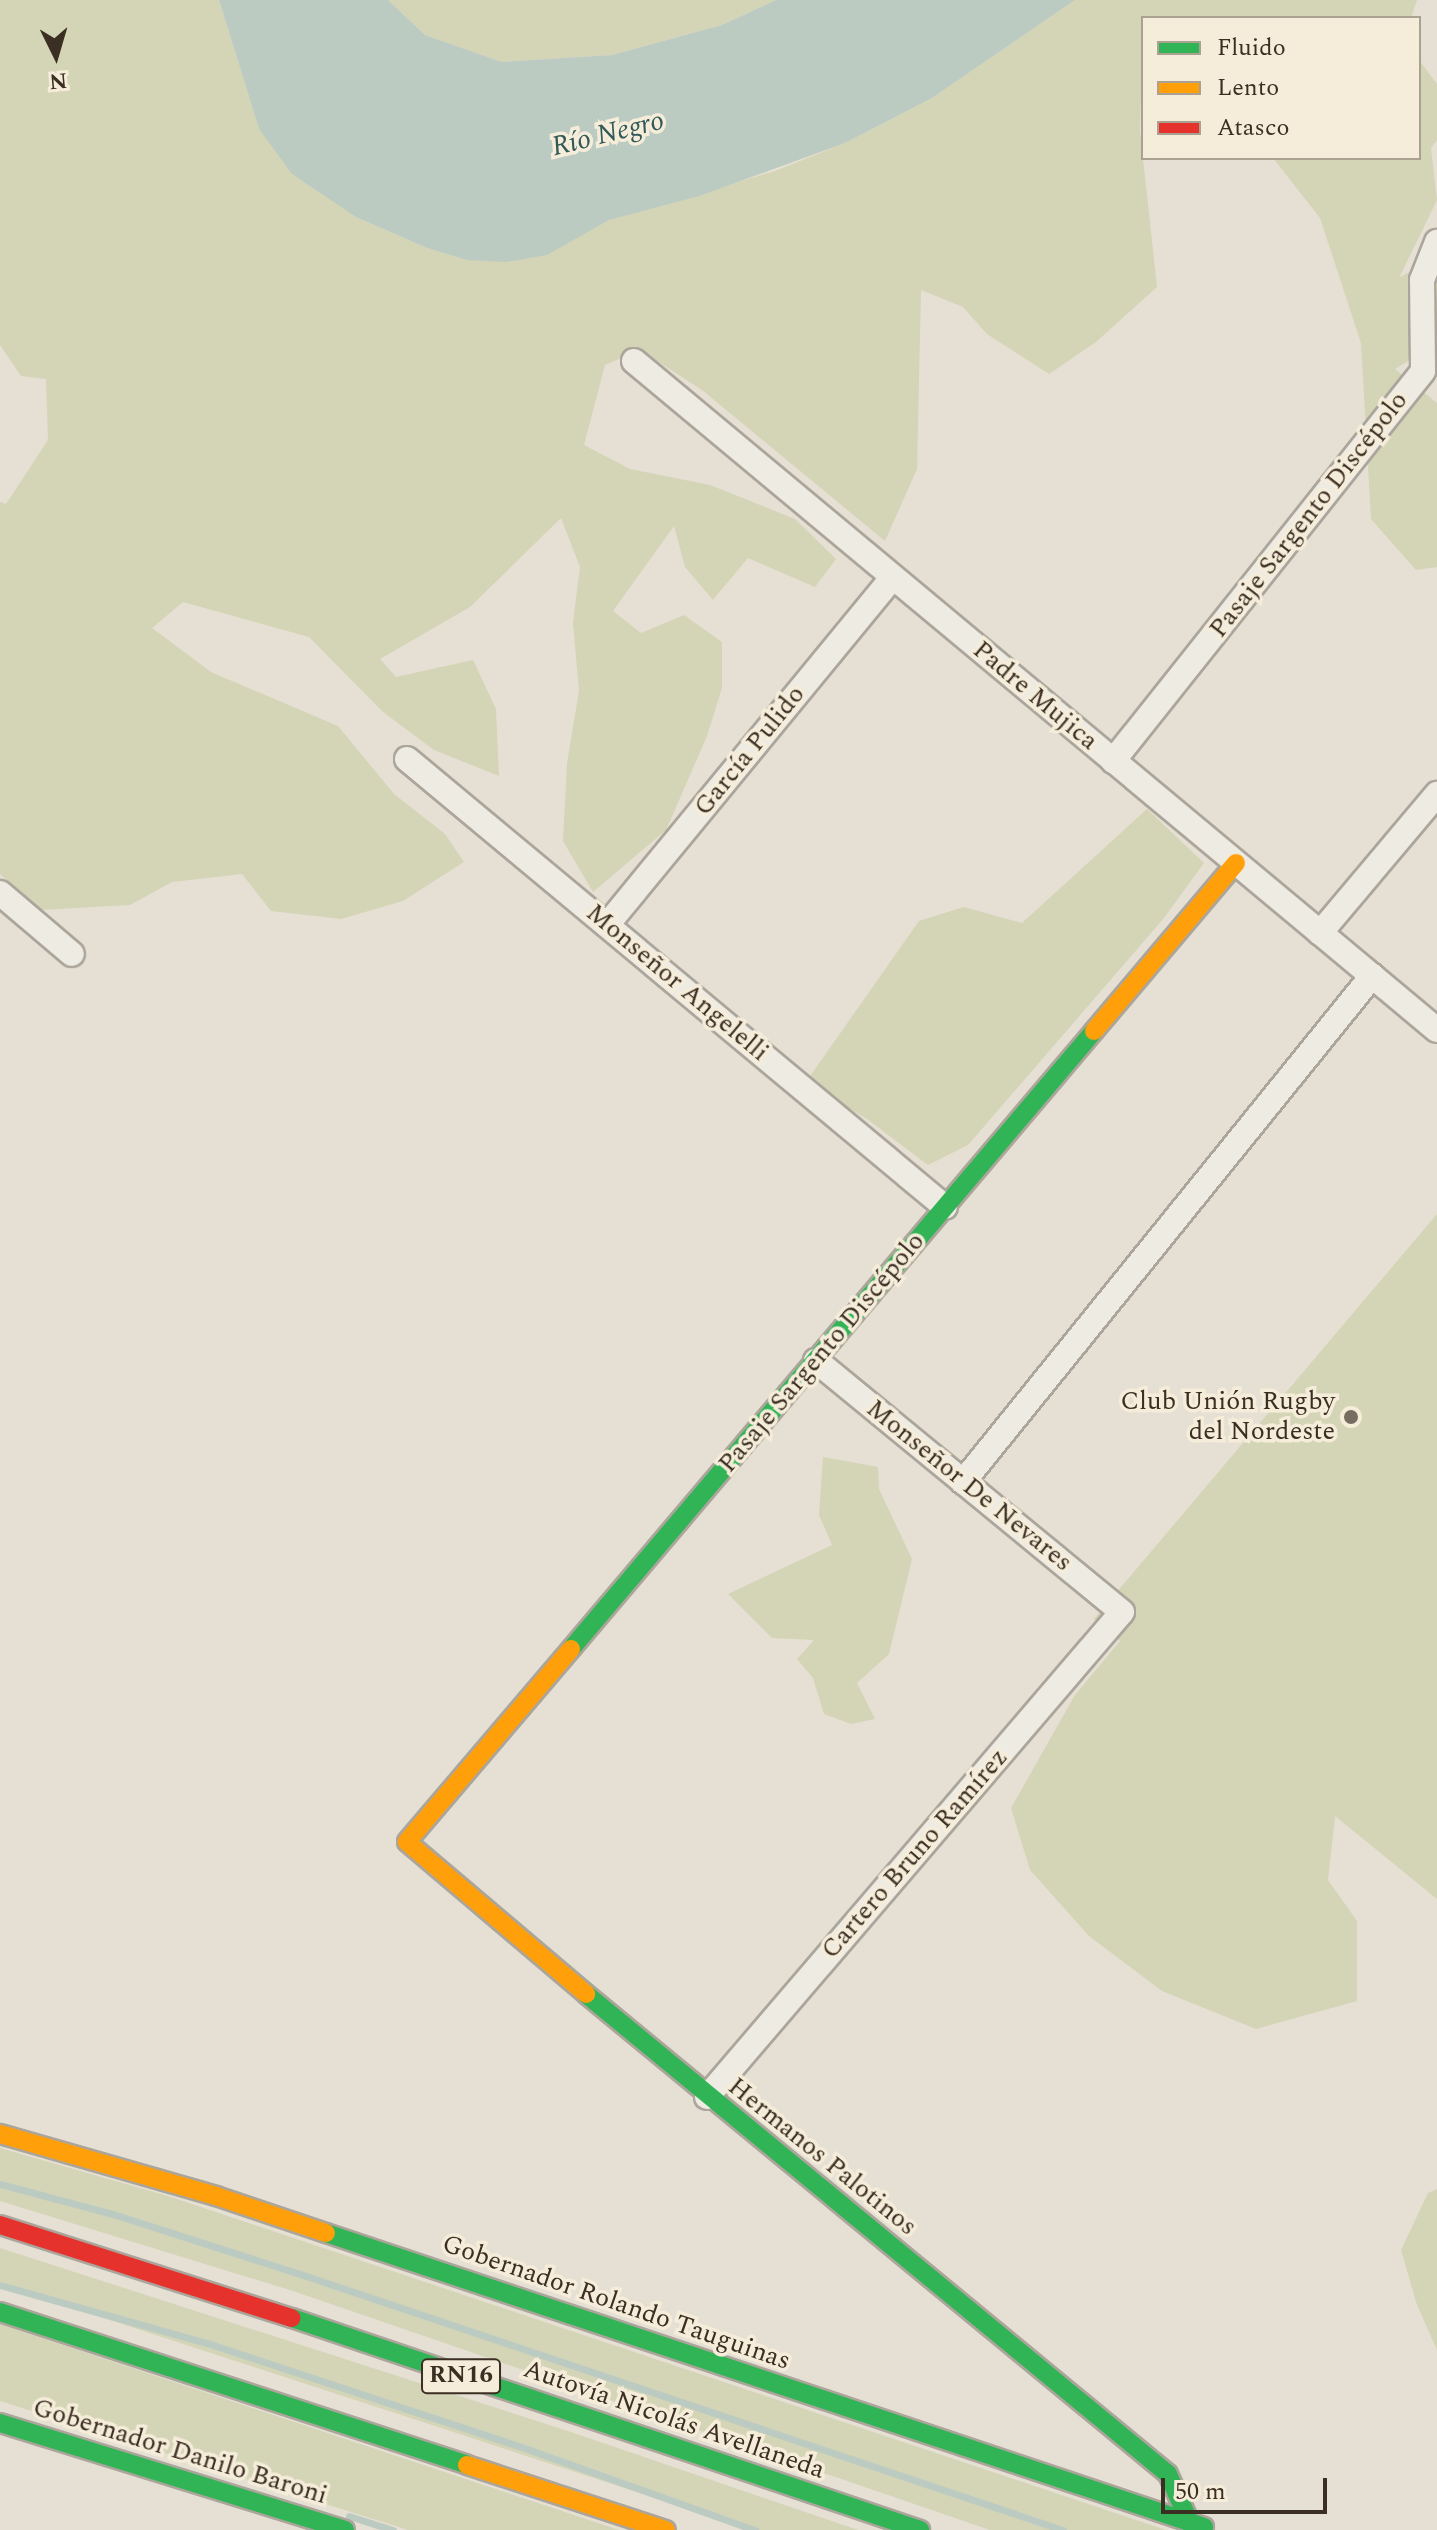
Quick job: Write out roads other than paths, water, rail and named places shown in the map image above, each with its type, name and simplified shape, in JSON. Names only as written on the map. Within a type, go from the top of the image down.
[{"type":"main road","name":"Pasaje Sargento Discépolo","points":[[407,1842],[1236,863]]},
{"type":"main road","name":"Hermanos Palotinos","points":[[407,1842],[707,2097],[1168,2474],[1190,2523]]},
{"type":"main road","name":"Gobernador Rolando Tauguinas","points":[[0,2134],[216,2196],[1212,2530]]},
{"type":"main road","name":"Autovía Nicolás Avellaneda","points":[[0,2225],[127,2263],[920,2530]]},
{"type":"main road","points":[[0,2312],[666,2530]]},
{"type":"main road","name":"Gobernador Danilo Baroni","points":[[0,2423],[345,2530]]},
{"type":"street","name":"Pasaje Sargento Discépolo","points":[[1113,761],[1430,378],[1422,280],[1437,242]]},
{"type":"street","name":"Padre Mujica","points":[[634,361],[1437,1030]]},
{"type":"street","name":"García Pulido","points":[[607,925],[893,577]]},
{"type":"street","name":"Monseñor Angelelli","points":[[407,759],[945,1207]]},
{"type":"street","points":[[1320,933],[1437,794]]},
{"type":"street","points":[[0,893],[72,954]]},
{"type":"street","points":[[963,1482],[1372,976]]},
{"type":"street","name":"Monseñor De Nevares","points":[[816,1361],[1122,1612]]},
{"type":"street","name":"Cartero Bruno Ramírez","points":[[707,2097],[1122,1612]]},
{"type":"water","name":"Río Negro","points":[[219,0],[388,0],[425,35],[502,62],[612,55],[722,25],[776,0],[1075,0],[932,98],[845,143],[699,196],[609,220],[547,255],[506,262],[467,260],[427,248],[356,217],[292,174],[259,129]]},
{"type":"waterway","points":[[0,2184],[113,2214],[312,2278],[1063,2530]]},
{"type":"waterway","points":[[0,2285],[207,2343],[530,2450],[755,2530]]},
{"type":"waterway","points":[[349,2516],[393,2530]]},
{"type":"place","name":"Club Unión Rugby del Nordeste","points":[[1351,1417]]}]
